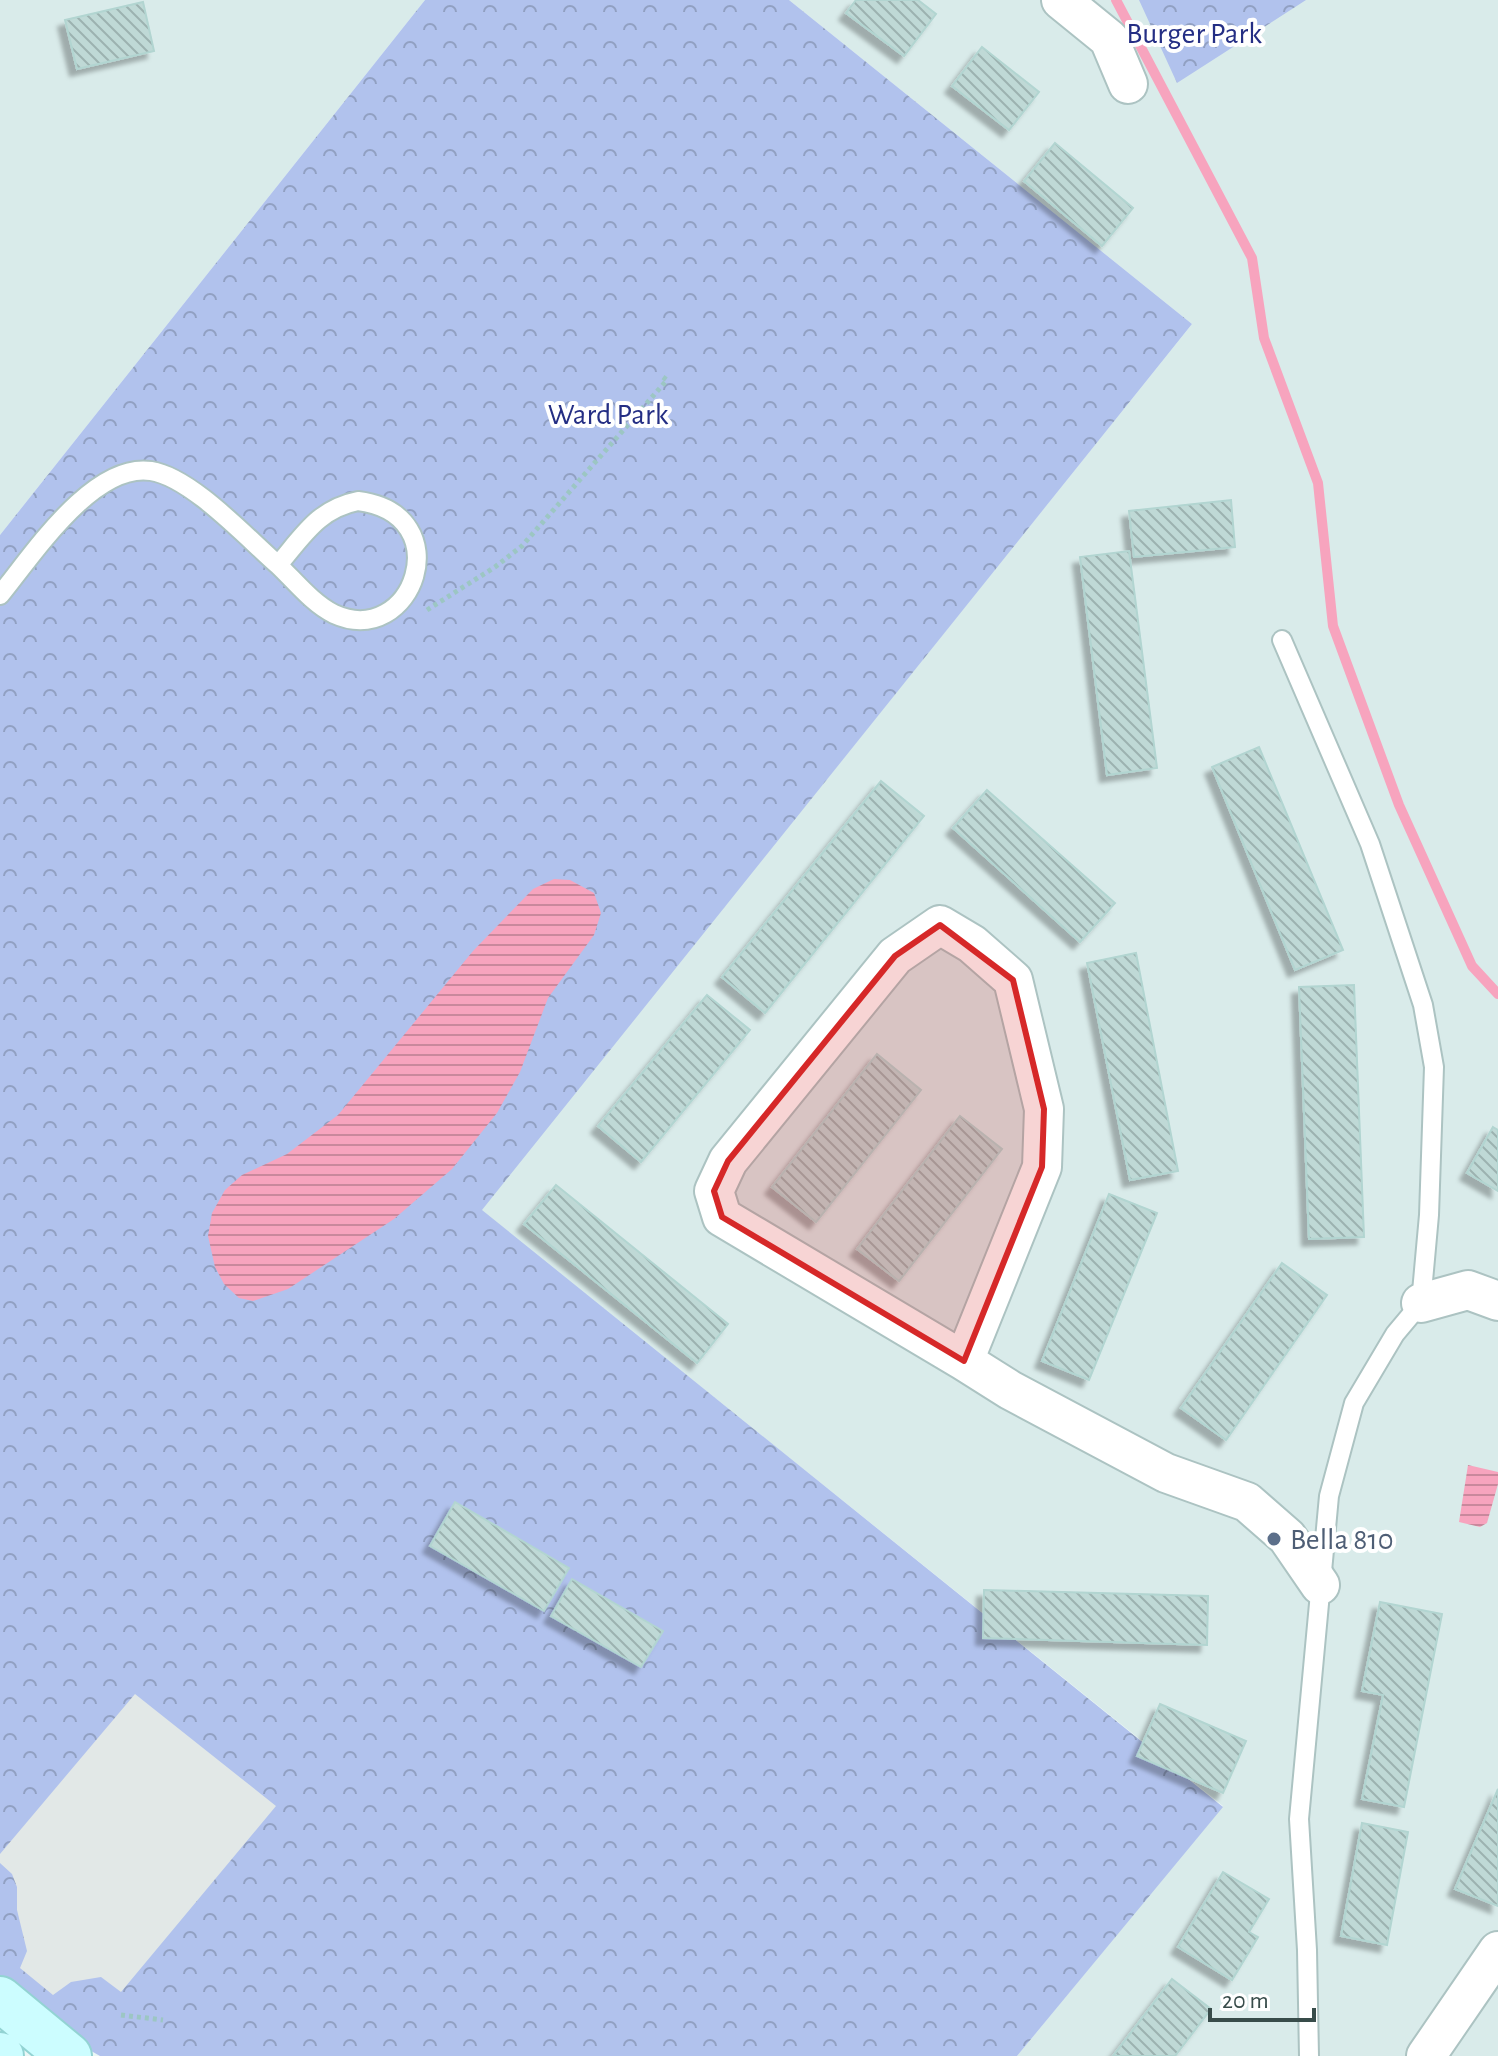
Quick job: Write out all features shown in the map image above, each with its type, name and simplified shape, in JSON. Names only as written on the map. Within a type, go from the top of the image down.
[{"type":"street","points":[[1061,0],[1109,39],[1128,84]]},
{"type":"street","points":[[964,1361],[1042,1167],[1044,1109],[1013,980],[972,944],[940,925],[895,956],[728,1161],[714,1191],[722,1217],[1010,1390],[1166,1473],[1247,1502],[1287,1537],[1320,1585]]},
{"type":"street","points":[[1421,1303],[1468,1290],[1498,1301]]},
{"type":"street","points":[[1426,2056],[1498,1951]]},
{"type":"street","points":[[0,1999],[69,2056]]},
{"type":"lane","points":[[0,595],[77,504],[114,476],[132,471],[150,471],[171,478],[213,506],[319,604],[334,614],[367,619],[396,607],[407,595],[418,565],[415,541],[403,520],[390,509],[358,501],[326,511],[278,565]]},
{"type":"lane","points":[[1282,640],[1370,844],[1423,1005],[1434,1067],[1429,1215],[1421,1303],[1395,1334],[1354,1403],[1329,1496],[1299,1819],[1307,1950],[1309,2056]]},
{"type":"path","points":[[407,595],[425,611],[509,557],[553,512],[667,380],[660,375]]},
{"type":"path","points":[[121,2015],[163,2020]]},
{"type":"highlighted area","points":[[940,925],[1013,980],[1044,1109],[1042,1167],[964,1361],[722,1217],[714,1191],[728,1161],[895,956]]},
{"type":"shaded area","points":[[0,0],[425,0],[0,535]]},
{"type":"shaded area","points":[[789,0],[1498,0],[1498,2056],[1017,2056],[1223,1806],[481,1210],[1192,324]]},
{"type":"shaded area","points":[[554,879],[570,880],[594,893],[601,913],[594,935],[548,998],[520,1072],[497,1113],[452,1169],[394,1219],[288,1289],[253,1301],[239,1298],[224,1284],[215,1267],[208,1236],[212,1213],[225,1190],[242,1175],[287,1154],[338,1115],[473,951],[533,889]]},
{"type":"shaded area","points":[[1468,1465],[1498,1472],[1498,1484],[1487,1523],[1480,1527],[1459,1522]]},
{"type":"shaded area","points":[[135,1694],[276,1806],[121,1992],[101,1977],[71,1982],[53,1995],[20,1968],[27,1951],[17,1910],[17,1887],[12,1874],[0,1863],[0,1854]]},
{"type":"green space","name":"Ward Park","points":[[425,0],[789,0],[1192,324],[482,1210],[1223,1807],[1017,2056],[100,2056],[0,1999],[0,535]]},
{"type":"green space","name":"Burger Park","points":[[1139,0],[1306,0],[1177,83]]},
{"type":"building","points":[[856,0],[918,0],[936,14],[904,56],[846,13]]},
{"type":"building","points":[[143,2],[154,51],[77,69],[65,20]]},
{"type":"building","points":[[982,47],[1039,92],[1009,130],[952,86]]},
{"type":"building","points":[[1055,143],[1133,208],[1102,246],[1024,181]]},
{"type":"building","points":[[1231,500],[1235,547],[1134,557],[1129,511]]},
{"type":"building","points":[[1129,551],[1157,768],[1107,775],[1080,557]]},
{"type":"building","points":[[1259,747],[1343,950],[1295,970],[1212,767]]},
{"type":"building","points":[[881,781],[924,816],[765,1013],[722,977]]},
{"type":"building","points":[[987,790],[1115,903],[1080,942],[953,828]]},
{"type":"building","points":[[1136,953],[1178,1171],[1130,1180],[1087,963]]},
{"type":"building","points":[[1354,985],[1364,1237],[1309,1239],[1299,987]]},
{"type":"building","points":[[707,995],[750,1030],[641,1162],[598,1126]]},
{"type":"building","points":[[877,1054],[921,1090],[816,1222],[772,1187]]},
{"type":"building","points":[[960,1116],[1002,1149],[899,1281],[857,1249]]},
{"type":"building","points":[[1493,1127],[1498,1130],[1498,1191],[1467,1173]]},
{"type":"building","points":[[556,1185],[728,1324],[697,1363],[524,1224]]},
{"type":"building","points":[[1109,1194],[1157,1213],[1089,1380],[1042,1361]]},
{"type":"building","points":[[1282,1263],[1327,1295],[1226,1440],[1181,1408]]},
{"type":"building","points":[[455,1502],[569,1568],[544,1611],[430,1546]]},
{"type":"building","points":[[572,1579],[663,1631],[641,1667],[551,1616]]},
{"type":"building","points":[[984,1590],[1208,1596],[1207,1645],[983,1638]]},
{"type":"building","points":[[1380,1602],[1442,1614],[1404,1807],[1362,1799],[1383,1695],[1362,1691]]},
{"type":"building","points":[[1160,1704],[1246,1741],[1223,1793],[1137,1756]]},
{"type":"building","points":[[1498,1789],[1498,1906],[1455,1889]]},
{"type":"building","points":[[1362,1823],[1408,1832],[1387,1945],[1341,1936]]},
{"type":"building","points":[[1223,1872],[1269,1899],[1249,1932],[1258,1937],[1232,1980],[1178,1947]]},
{"type":"building","points":[[1172,1979],[1211,2009],[1175,2056],[1113,2056]]},
{"type":"waterway","points":[[1116,0],[1252,258],[1264,338],[1318,483],[1333,626],[1399,805],[1472,966],[1498,994]]},
{"type":"place","name":"Bella 810","points":[[1274,1539]]}]
